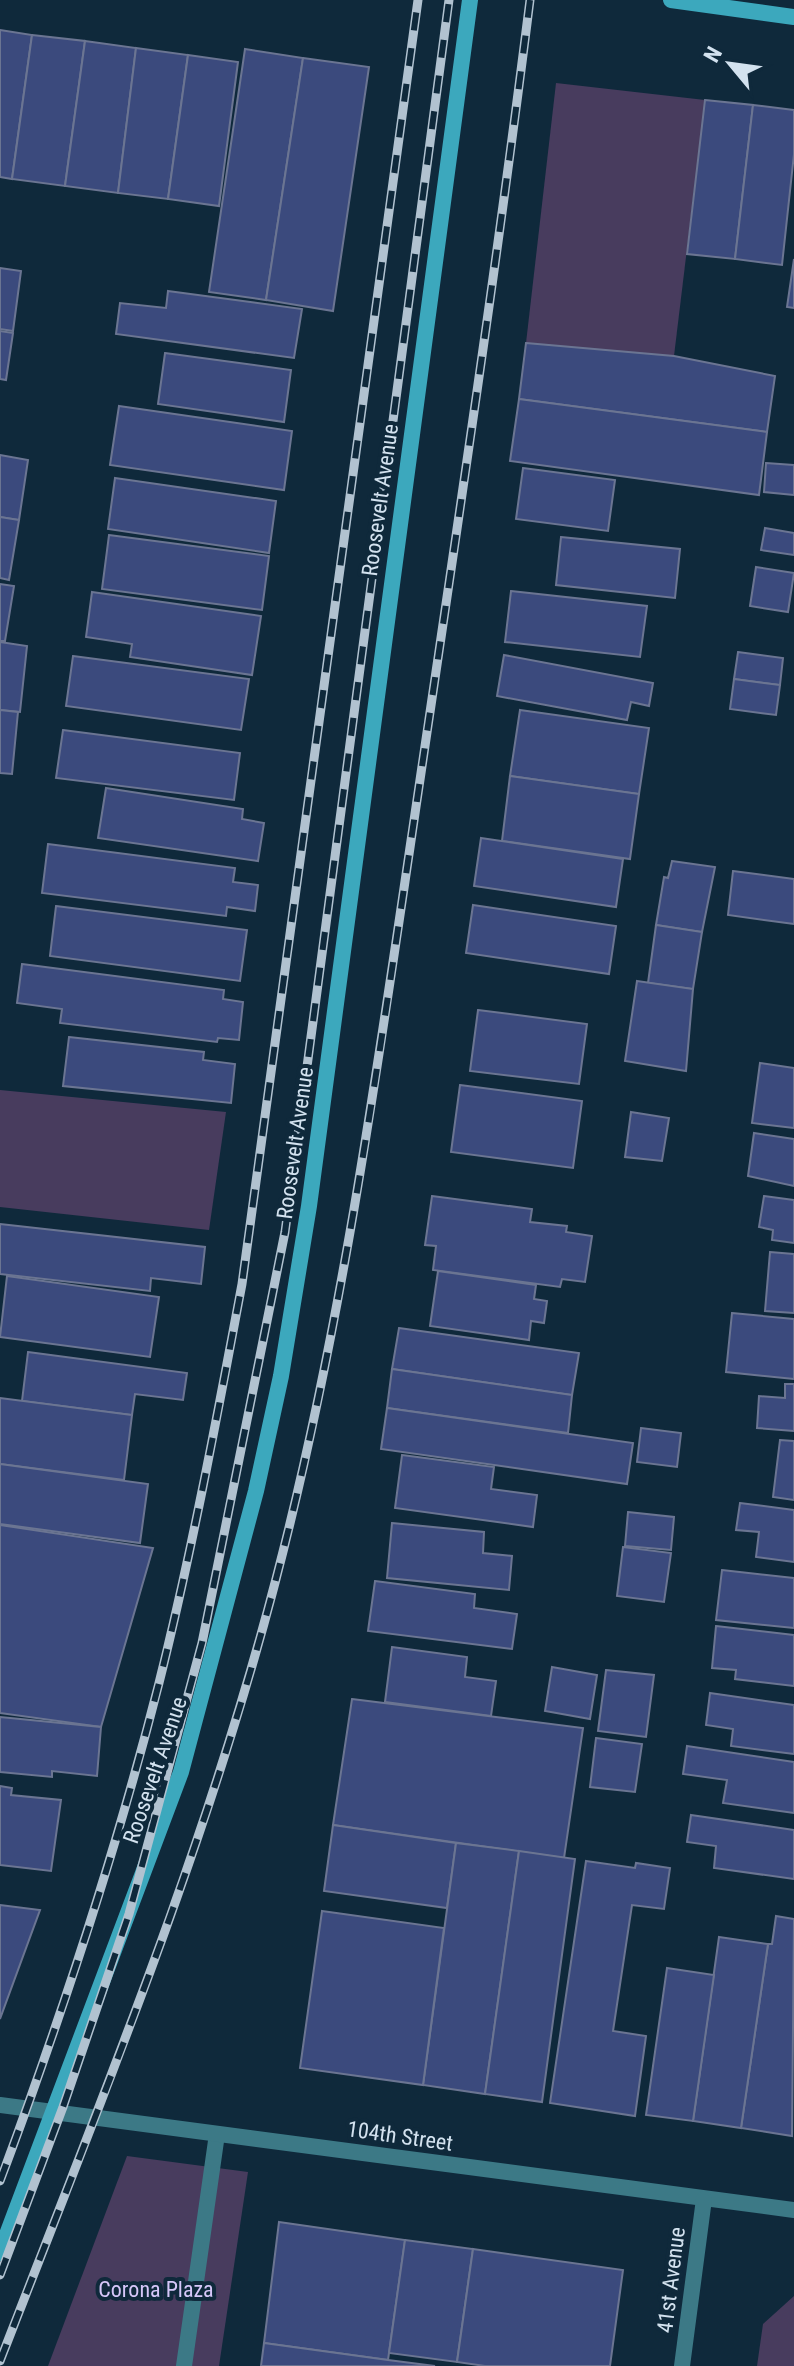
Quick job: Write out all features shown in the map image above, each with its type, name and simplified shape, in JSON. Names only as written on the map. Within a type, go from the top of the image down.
[{"type":"main road","name":"Roosevelt Avenue","points":[[0,2253],[181,1772],[218,1644],[281,1376],[309,1206],[470,0]]},
{"type":"main road","points":[[671,0],[794,17]]},
{"type":"street","name":"104th Street","points":[[0,2105],[794,2210]]},
{"type":"street","points":[[184,2366],[217,2134]]},
{"type":"street","name":"41st Avenue","points":[[682,2366],[704,2199]]},
{"type":"green space","points":[[556,83],[705,100],[674,356],[526,343]]},
{"type":"green space","points":[[0,1090],[226,1112],[209,1230],[0,1207]]},
{"type":"green space","name":"Corona Plaza","points":[[127,2156],[248,2172],[219,2366],[48,2366]]},
{"type":"green space","points":[[794,2296],[794,2366],[757,2366],[763,2324]]},
{"type":"building","points":[[0,30],[32,35],[12,179],[0,177]]},
{"type":"building","points":[[32,35],[85,41],[65,186],[12,179]]},
{"type":"building","points":[[85,41],[136,48],[118,193],[65,186]]},
{"type":"building","points":[[136,48],[188,55],[168,199],[118,193]]},
{"type":"building","points":[[245,49],[303,58],[266,300],[209,292]]},
{"type":"building","points":[[188,55],[238,62],[219,206],[168,199]]},
{"type":"building","points":[[303,58],[369,67],[333,311],[266,300]]},
{"type":"building","points":[[705,100],[753,105],[735,259],[687,254]]},
{"type":"building","points":[[753,105],[794,110],[794,154],[782,265],[735,259]]},
{"type":"building","points":[[794,259],[794,308],[787,307]]},
{"type":"building","points":[[0,268],[21,271],[13,331],[0,329]]},
{"type":"building","points":[[168,291],[302,309],[294,358],[116,334],[120,303],[166,308]]},
{"type":"building","points":[[0,331],[13,333],[6,380],[0,379]]},
{"type":"building","points":[[526,343],[674,356],[775,376],[767,432],[519,399]]},
{"type":"building","points":[[165,353],[291,370],[284,422],[158,404]]},
{"type":"building","points":[[519,399],[767,432],[759,495],[510,461]]},
{"type":"building","points":[[119,406],[292,431],[284,490],[110,465]]},
{"type":"building","points":[[0,455],[28,460],[19,520],[0,517]]},
{"type":"building","points":[[766,463],[794,465],[794,495],[764,492]]},
{"type":"building","points":[[523,468],[615,480],[608,531],[516,519]]},
{"type":"building","points":[[115,478],[276,501],[269,553],[108,529]]},
{"type":"building","points":[[0,517],[19,520],[9,580],[0,578]]},
{"type":"building","points":[[765,528],[794,533],[794,555],[761,550]]},
{"type":"building","points":[[109,535],[269,556],[262,610],[102,589]]},
{"type":"building","points":[[561,537],[680,549],[675,598],[556,585]]},
{"type":"building","points":[[756,567],[794,573],[788,612],[750,606]]},
{"type":"building","points":[[0,584],[14,586],[5,641],[0,641]]},
{"type":"building","points":[[511,591],[647,606],[640,657],[505,642]]},
{"type":"building","points":[[92,592],[261,616],[252,675],[130,657],[132,644],[86,637]]},
{"type":"building","points":[[0,642],[27,646],[20,712],[0,710]]},
{"type":"building","points":[[738,652],[783,658],[780,685],[734,679]]},
{"type":"building","points":[[504,655],[653,683],[649,706],[631,702],[627,720],[497,696]]},
{"type":"building","points":[[73,656],[249,679],[241,730],[66,706]]},
{"type":"building","points":[[734,679],[780,685],[776,715],[730,709]]},
{"type":"building","points":[[0,710],[18,712],[12,774],[0,773]]},
{"type":"building","points":[[520,710],[649,728],[639,794],[510,776]]},
{"type":"building","points":[[63,730],[240,753],[234,800],[56,778]]},
{"type":"building","points":[[510,776],[639,794],[630,859],[502,841]]},
{"type":"building","points":[[106,788],[243,809],[242,819],[264,823],[258,861],[98,838]]},
{"type":"building","points":[[481,838],[623,859],[616,907],[474,886]]},
{"type":"building","points":[[48,844],[235,868],[233,882],[258,885],[255,911],[227,907],[226,916],[42,893]]},
{"type":"building","points":[[672,861],[715,867],[702,932],[656,925],[664,877],[668,878]]},
{"type":"building","points":[[733,871],[794,879],[794,924],[728,915]]},
{"type":"building","points":[[473,905],[616,926],[609,974],[466,953]]},
{"type":"building","points":[[56,906],[247,930],[240,981],[50,956]]},
{"type":"building","points":[[656,925],[702,932],[693,989],[648,983]]},
{"type":"building","points":[[22,964],[224,990],[223,999],[243,1002],[239,1040],[218,1038],[217,1042],[60,1023],[62,1009],[17,1003]]},
{"type":"building","points":[[637,981],[693,989],[686,1071],[625,1061]]},
{"type":"building","points":[[478,1010],[587,1024],[579,1084],[470,1071]]},
{"type":"building","points":[[69,1037],[204,1052],[203,1060],[235,1064],[231,1103],[63,1086]]},
{"type":"building","points":[[760,1063],[794,1068],[794,1128],[752,1123]]},
{"type":"building","points":[[460,1085],[582,1101],[573,1168],[451,1152]]},
{"type":"building","points":[[631,1112],[669,1118],[662,1161],[625,1157]]},
{"type":"building","points":[[754,1133],[794,1139],[794,1186],[748,1176]]},
{"type":"building","points":[[432,1196],[532,1209],[530,1222],[567,1226],[566,1232],[592,1236],[585,1282],[562,1279],[560,1287],[433,1270],[436,1246],[425,1245]]},
{"type":"building","points":[[764,1196],[794,1200],[794,1243],[772,1240],[773,1230],[759,1227]]},
{"type":"building","points":[[0,1224],[205,1247],[201,1284],[151,1278],[150,1291],[0,1274]]},
{"type":"building","points":[[770,1252],[794,1254],[794,1313],[765,1311]]},
{"type":"building","points":[[438,1271],[536,1285],[534,1299],[547,1301],[544,1323],[531,1321],[529,1340],[430,1326]]},
{"type":"building","points":[[7,1276],[159,1297],[150,1357],[0,1337]]},
{"type":"building","points":[[732,1313],[794,1319],[794,1379],[726,1372]]},
{"type":"building","points":[[399,1328],[579,1353],[572,1395],[392,1369]]},
{"type":"building","points":[[28,1352],[187,1373],[183,1400],[135,1394],[132,1415],[22,1401]]},
{"type":"building","points":[[392,1369],[572,1395],[568,1433],[387,1408]]},
{"type":"building","points":[[785,1384],[794,1384],[794,1431],[757,1428],[759,1396],[785,1398]]},
{"type":"building","points":[[0,1398],[132,1415],[124,1480],[0,1464]]},
{"type":"building","points":[[387,1408],[633,1443],[627,1484],[381,1449]]},
{"type":"building","points":[[641,1428],[681,1433],[677,1467],[637,1462]]},
{"type":"building","points":[[780,1440],[794,1441],[794,1500],[773,1497]]},
{"type":"building","points":[[402,1455],[494,1467],[491,1489],[537,1495],[533,1527],[395,1508]]},
{"type":"building","points":[[0,1464],[148,1484],[140,1543],[0,1524]]},
{"type":"building","points":[[740,1503],[794,1510],[794,1562],[756,1557],[759,1532],[736,1530]]},
{"type":"building","points":[[628,1512],[674,1517],[671,1550],[625,1546]]},
{"type":"building","points":[[392,1523],[484,1532],[483,1553],[512,1556],[509,1590],[387,1578]]},
{"type":"building","points":[[0,1525],[153,1548],[101,1727],[0,1713]]},
{"type":"building","points":[[623,1547],[671,1553],[664,1602],[617,1596]]},
{"type":"building","points":[[722,1570],[794,1578],[794,1628],[716,1620]]},
{"type":"building","points":[[375,1581],[475,1594],[474,1608],[517,1614],[512,1649],[368,1631]]},
{"type":"building","points":[[716,1626],[794,1635],[794,1686],[735,1679],[736,1670],[712,1668]]},
{"type":"building","points":[[392,1647],[467,1657],[465,1677],[496,1681],[491,1716],[385,1702]]},
{"type":"building","points":[[552,1667],[597,1675],[590,1719],[545,1711]]},
{"type":"building","points":[[606,1670],[654,1675],[646,1737],[598,1731]]},
{"type":"building","points":[[710,1693],[794,1705],[794,1754],[731,1746],[733,1729],[706,1725]]},
{"type":"building","points":[[352,1699],[583,1728],[564,1858],[333,1825]]},
{"type":"building","points":[[0,1717],[101,1727],[97,1776],[52,1771],[52,1777],[0,1772]]},
{"type":"building","points":[[596,1738],[642,1744],[635,1792],[590,1787]]},
{"type":"building","points":[[687,1746],[794,1762],[794,1813],[723,1803],[727,1780],[683,1774]]},
{"type":"building","points":[[0,1786],[12,1788],[11,1795],[61,1800],[51,1871],[0,1865]]},
{"type":"building","points":[[691,1815],[794,1830],[794,1879],[714,1868],[716,1846],[687,1842]]},
{"type":"building","points":[[333,1825],[456,1843],[447,1908],[324,1891]]},
{"type":"building","points":[[456,1843],[519,1851],[485,2094],[423,2085]]},
{"type":"building","points":[[519,1851],[575,1859],[542,2102],[485,2094]]},
{"type":"building","points":[[586,1861],[635,1868],[636,1863],[670,1868],[664,1909],[632,1905],[613,2031],[646,2036],[635,2116],[550,2103]]},
{"type":"building","points":[[0,1905],[40,1910],[0,2019]]},
{"type":"building","points":[[322,1911],[444,1928],[423,2085],[300,2068]]},
{"type":"building","points":[[776,1916],[794,1919],[792,2136],[741,2128],[768,1944],[772,1944]]},
{"type":"building","points":[[719,1937],[768,1944],[741,2128],[693,2121]]},
{"type":"building","points":[[667,1968],[714,1975],[693,2121],[646,2115]]},
{"type":"building","points":[[279,2222],[405,2240],[388,2360],[264,2343]]},
{"type":"building","points":[[405,2240],[473,2249],[457,2362],[389,2353]]},
{"type":"building","points":[[473,2249],[623,2270],[610,2366],[485,2366],[457,2362]]},
{"type":"building","points":[[264,2343],[388,2360],[435,2366],[261,2366]]},
{"type":"railway","points":[[0,2181],[45,2058],[125,1809],[159,1683],[204,1484],[242,1284],[418,0]]},
{"type":"railway","points":[[0,2275],[63,2107],[129,1914],[202,1643],[285,1232],[449,0]]},
{"type":"railway","points":[[0,2361],[113,2071],[184,1877],[248,1679],[299,1487],[337,1302],[384,1021],[503,209],[530,0]]}]
